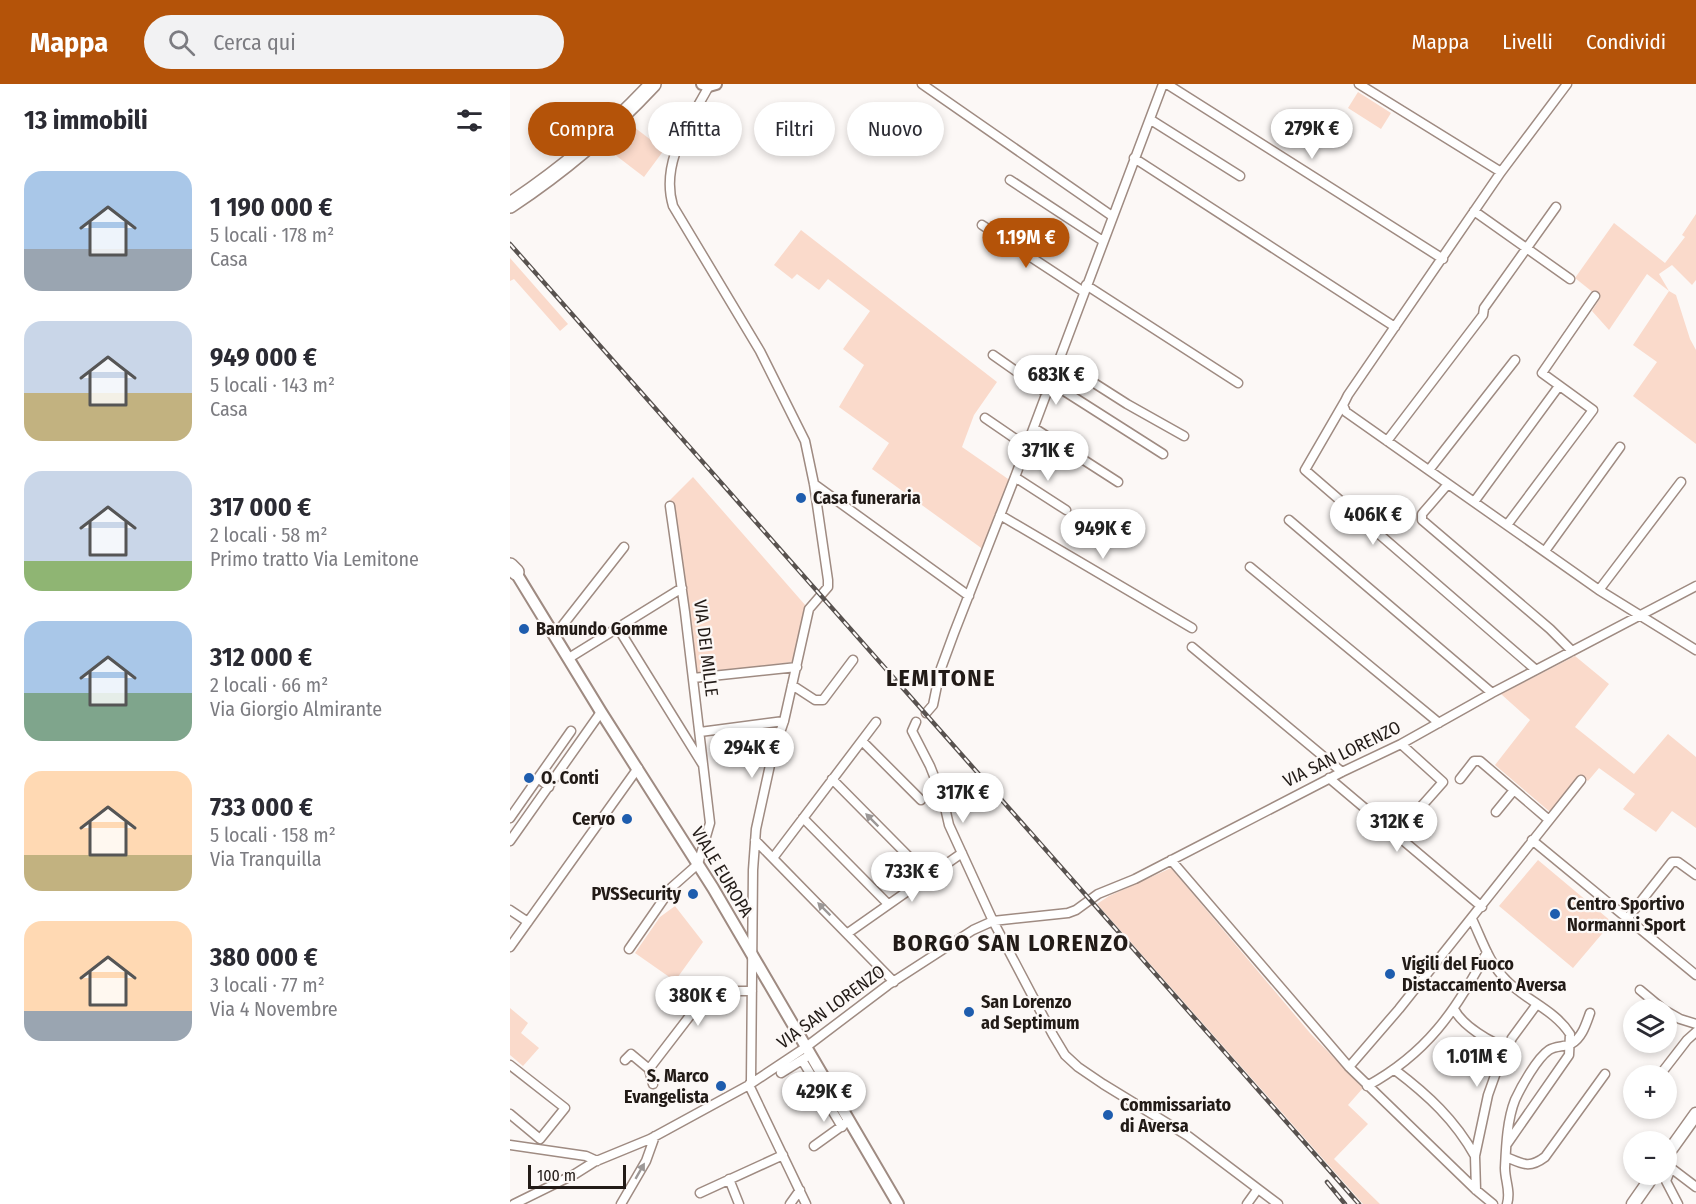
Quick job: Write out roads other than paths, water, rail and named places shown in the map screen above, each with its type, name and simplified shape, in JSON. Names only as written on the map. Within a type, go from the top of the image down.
[{"type":"highway","points":[[510,193],[568,153],[641,84]]},
{"type":"highway","points":[[510,205],[573,161],[631,108],[653,84]]},
{"type":"main road","name":"VIALE EUROPA","points":[[512,567],[698,864],[753,956],[846,1124],[898,1204]]},
{"type":"main road","points":[[1677,1141],[1696,1114]]},
{"type":"main road","points":[[1633,1204],[1646,1185]]},
{"type":"street","points":[[922,84],[1112,216]]},
{"type":"street","points":[[926,713],[933,705],[940,671],[1034,428],[1134,158],[1165,84],[1443,259]]},
{"type":"street","points":[[1359,84],[1501,172]]},
{"type":"street","points":[[1536,670],[1305,470],[1348,396],[1501,172],[1567,84]]},
{"type":"street","points":[[709,85],[675,152],[670,168],[670,196],[673,206],[760,351],[805,441],[814,484],[828,580],[828,587],[808,609],[784,721],[764,786],[755,840],[751,1081],[749,1085],[806,1204]]},
{"type":"street","points":[[1151,120],[1240,176]]},
{"type":"street","points":[[1134,158],[1395,327]]},
{"type":"street","points":[[1010,180],[1103,241]]},
{"type":"street","points":[[1387,441],[1483,315],[1484,308],[1556,207]]},
{"type":"street","points":[[1474,211],[1570,279]]},
{"type":"street","points":[[982,225],[1238,383]]},
{"type":"street","points":[[1507,525],[1593,410],[1542,373],[1595,296]]},
{"type":"street","points":[[993,355],[1047,393]]},
{"type":"street","points":[[1058,360],[1127,404],[1184,436]]},
{"type":"street","points":[[1429,470],[1515,360]]},
{"type":"street","points":[[1050,382],[1162,454]]},
{"type":"street","points":[[1474,502],[1559,386]]},
{"type":"street","points":[[1348,396],[1343,405],[1346,412],[1599,590],[1696,650]]},
{"type":"street","points":[[985,418],[1026,446]]},
{"type":"street","points":[[1034,428],[1118,482]]},
{"type":"street","points":[[1545,551],[1620,447]]},
{"type":"street","points":[[1015,477],[1066,510]]},
{"type":"street","points":[[1599,590],[1681,482]]},
{"type":"street","points":[[814,484],[969,596]]},
{"type":"street","points":[[1448,484],[1422,514],[1422,520],[1550,628],[1572,651]]},
{"type":"street","name":"VIA DEI MILLE","points":[[670,507],[710,823],[698,864]]},
{"type":"street","points":[[1000,515],[1192,628]]},
{"type":"street","points":[[1289,520],[1492,693]]},
{"type":"street","points":[[555,635],[624,547]]},
{"type":"street","points":[[1250,567],[1439,723]]},
{"type":"street","name":"VIA SAN LORENZO","points":[[514,1204],[597,1161],[655,1136],[806,1053],[894,982],[973,930],[993,921],[1068,913],[1076,910],[1098,894],[1136,879],[1329,778],[1401,744],[1492,693],[1696,586]]},
{"type":"street","points":[[569,658],[682,588]]},
{"type":"street","points":[[618,628],[704,768]]},
{"type":"street","points":[[1192,646],[1342,772]]},
{"type":"street","points":[[792,685],[815,700],[822,700],[853,660]]},
{"type":"street","points":[[693,678],[797,667]]},
{"type":"street","points":[[510,841],[601,712]]},
{"type":"street","points":[[700,732],[784,721]]},
{"type":"street","points":[[773,858],[876,722]]},
{"type":"street","points":[[916,722],[912,731],[930,766],[943,799],[949,825],[993,921],[1065,1055],[1103,1084],[1188,1136],[1278,1204]]},
{"type":"street","points":[[510,818],[571,731]]},
{"type":"street","points":[[862,741],[921,801]]},
{"type":"street","points":[[1396,835],[1443,782],[1401,744]]},
{"type":"street","points":[[1460,779],[1474,761],[1480,761],[1549,820]]},
{"type":"street","points":[[510,948],[638,768]]},
{"type":"street","points":[[538,778],[549,787]]},
{"type":"street","points":[[1329,778],[1482,907]]},
{"type":"street","points":[[832,780],[928,876]]},
{"type":"street","points":[[1349,1067],[1399,1010],[1581,780]]},
{"type":"street","points":[[1496,812],[1514,790]]},
{"type":"street","points":[[803,818],[888,904]]},
{"type":"street","points":[[755,840],[894,982]]},
{"type":"street","points":[[1532,840],[1696,975]]},
{"type":"street","points":[[848,933],[962,853]]},
{"type":"street","points":[[1171,860],[1349,1067],[1493,1204]]},
{"type":"street","points":[[1626,919],[1672,862],[1678,862],[1696,875]]},
{"type":"street","points":[[629,949],[672,887],[698,864]]},
{"type":"street","points":[[510,910],[528,922]]},
{"type":"street","points":[[1472,919],[1491,962],[1506,981],[1565,1026],[1570,1034],[1569,1055],[1507,1144]]},
{"type":"street","points":[[1367,1086],[1413,1057],[1454,1009],[1487,952]]},
{"type":"street","points":[[1640,990],[1651,999]]},
{"type":"street","points":[[649,1069],[702,1000],[712,991],[752,991]]},
{"type":"street","points":[[1476,1190],[1475,1156],[1488,1095],[1508,1047],[1537,1004]]},
{"type":"street","points":[[1454,1009],[1485,1038],[1494,1044],[1508,1047]]},
{"type":"street","points":[[1506,1204],[1510,1192],[1505,1171],[1507,1144],[1511,1113],[1516,1099],[1540,1058],[1549,1050],[1570,1044],[1579,1037],[1590,1013]]},
{"type":"street","points":[[1677,1017],[1696,1024]]},
{"type":"street","points":[[1668,1065],[1696,1032]]},
{"type":"street","points":[[782,1073],[806,1053]]},
{"type":"street","points":[[625,1060],[631,1054],[649,1069],[653,1084]]},
{"type":"street","points":[[510,1065],[564,1108],[540,1139],[510,1114]]},
{"type":"street","points":[[1395,1070],[1436,1103],[1453,1121],[1475,1156]]},
{"type":"street","points":[[1506,1157],[1526,1165],[1536,1164],[1545,1157],[1605,1074]]},
{"type":"street","points":[[814,1146],[846,1124]]},
{"type":"street","points":[[621,1204],[646,1161],[655,1136]]},
{"type":"street","points":[[510,1145],[586,1156],[597,1161]]},
{"type":"street","points":[[700,1193],[783,1155]]},
{"type":"street","points":[[1677,1172],[1696,1186]]},
{"type":"street","points":[[729,1179],[739,1204]]},
{"type":"street","points":[[1668,1185],[1678,1204]]},
{"type":"street","points":[[790,1204],[800,1190]]},
{"type":"street","points":[[1247,1204],[1257,1190]]},
{"type":"railway","points":[[510,244],[1359,1204]]},
{"type":"railway","points":[[1327,1182],[1345,1204]]},
{"type":"place","name":"Casa funeraria","points":[[801,498]]},
{"type":"place","name":"Bamundo Gomme","points":[[524,629]]},
{"type":"place","name":"O. Conti","points":[[529,778]]},
{"type":"place","name":"Cervo","points":[[627,819]]},
{"type":"place","name":"PVSSecurity","points":[[693,894]]},
{"type":"place","name":"Centro Sportivo Normanni Sport","points":[[1555,914]]},
{"type":"place","name":"Vigili del Fuoco Distaccamento Aversa","points":[[1390,974]]},
{"type":"place","name":"San Lorenzo ad Septimum","points":[[969,1012]]},
{"type":"place","name":"S. Marco Evangelista","points":[[721,1086]]},
{"type":"place","name":"Commissariato di Aversa","points":[[1108,1115]]},
{"type":"district","name":"LEMITONE","points":[[941,678]]},
{"type":"district","name":"BORGO SAN LORENZO","points":[[1011,943]]}]
